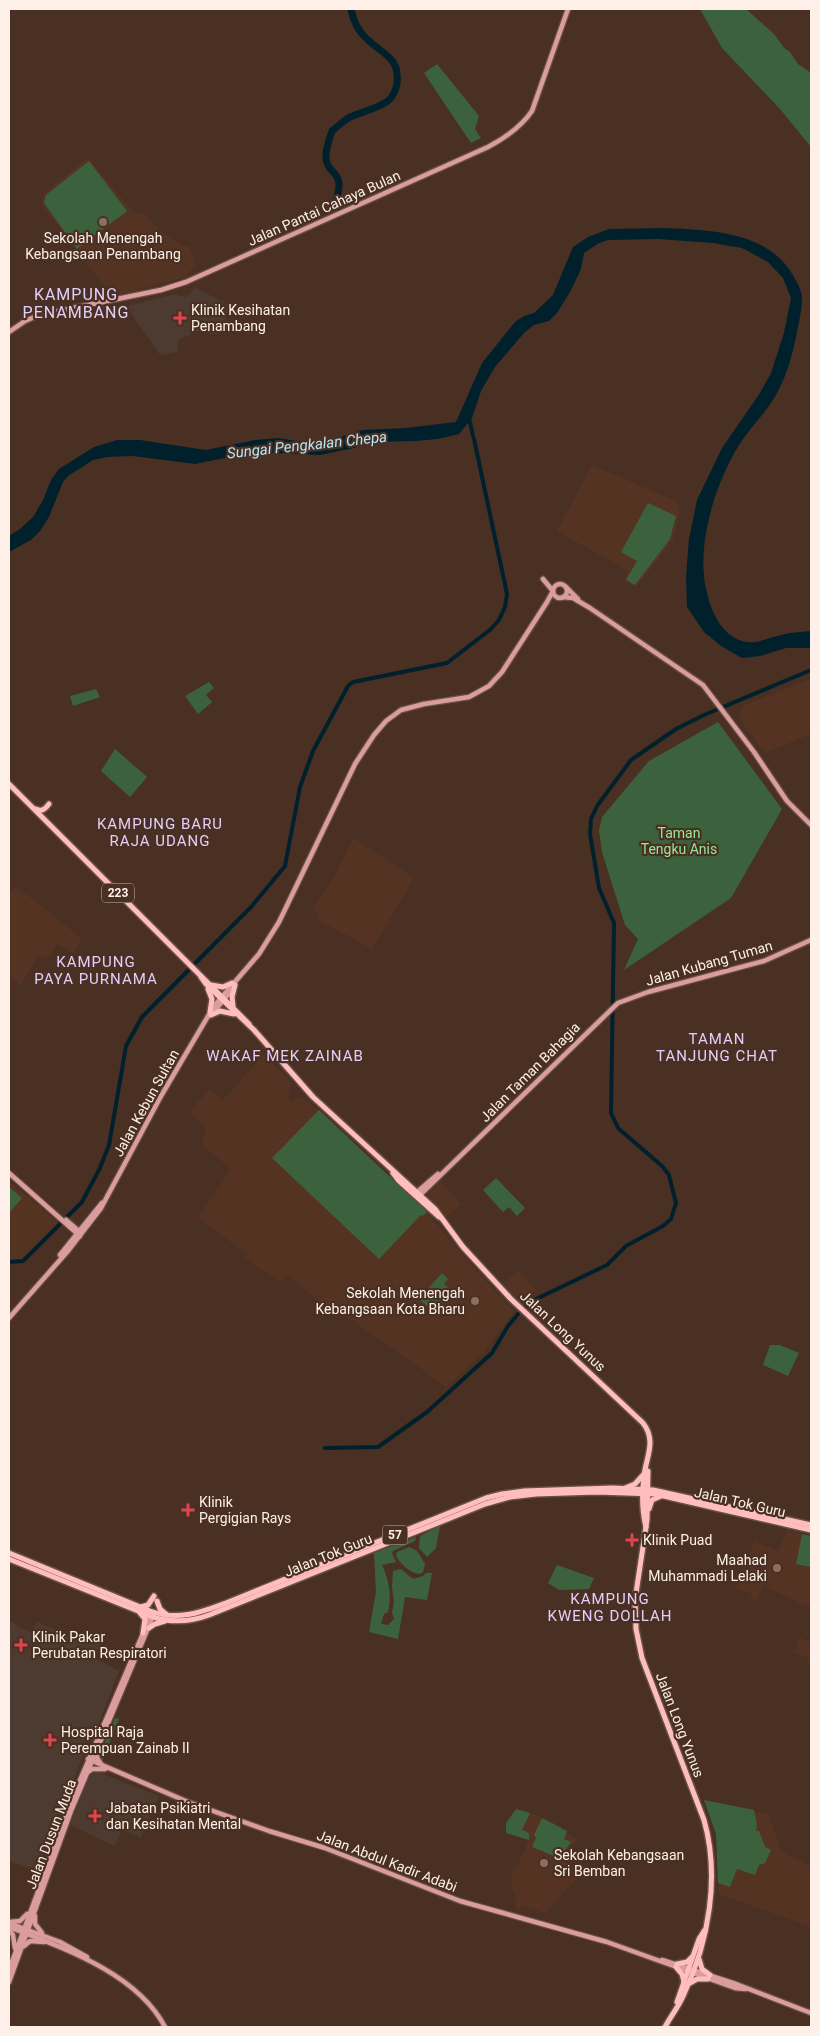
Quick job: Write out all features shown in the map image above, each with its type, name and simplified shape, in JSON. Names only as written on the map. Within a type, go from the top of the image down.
[{"type":"main road","name":"Jalan Pantai Cahaya Bulan","points":[[9,332],[25,321],[39,315],[161,290],[186,282],[488,147],[511,133],[525,121],[532,111],[568,9]]},
{"type":"main road","points":[[581,602],[555,595],[543,579],[563,584],[581,602],[700,682],[729,719],[787,801],[811,825]]},
{"type":"main road","points":[[542,612],[558,584]]},
{"type":"main road","points":[[542,612],[551,601],[561,597],[567,591],[566,587]]},
{"type":"main road","name":"Jalan Kebun Sultan","points":[[9,1318],[96,1216],[209,1015],[259,954],[278,922],[355,764],[380,728],[394,714],[409,707],[469,697],[489,686],[502,672],[542,612]]},
{"type":"main road","name":"223","points":[[9,784],[222,998]]},
{"type":"main road","points":[[33,808],[40,811],[49,804]]},
{"type":"main road","name":"Jalan Kubang Tuman","points":[[640,995],[764,961],[811,940]]},
{"type":"main road","points":[[209,1015],[212,999],[208,984],[223,987],[234,984],[233,1006]]},
{"type":"main road","name":"Jalan Taman Bahagia","points":[[417,1195],[433,1178],[442,1172],[510,1109],[618,1003],[640,995]]},
{"type":"main road","name":"Jalan Long Yunus","points":[[222,998],[233,1006],[314,1097],[445,1222],[474,1259],[511,1299],[643,1424],[650,1438],[645,1491],[646,1527],[636,1587],[636,1629],[642,1658],[704,1820],[708,1837],[712,1888],[704,1930],[686,1986],[665,2027]]},
{"type":"main road","name":"Jalan Long Yunus","points":[[222,998],[254,1030]]},
{"type":"main road","points":[[209,1015],[225,1011],[237,1015]]},
{"type":"main road","points":[[9,1173],[79,1234]]},
{"type":"main road","name":"Jalan Kebun Sultan","points":[[57,1261],[69,1242],[79,1234],[85,1223],[105,1200]]},
{"type":"main road","points":[[67,1224],[79,1226],[85,1223]]},
{"type":"main road","points":[[67,1224],[70,1235],[69,1242]]},
{"type":"main road","points":[[625,1490],[646,1474],[655,1487],[665,1494]]},
{"type":"main road","points":[[625,1490],[638,1498],[646,1513]]},
{"type":"main road","name":"Jalan Tok Guru","points":[[9,1554],[152,1614],[170,1619],[194,1615],[226,1603],[502,1494],[524,1491],[645,1491],[811,1525]]},
{"type":"main road","points":[[646,1513],[652,1500],[665,1494]]},
{"type":"main road","name":"Jalan Tok Guru","points":[[665,1494],[811,1530]]},
{"type":"main road","name":"Jalan Tok Guru","points":[[9,1559],[135,1607]]},
{"type":"main road","points":[[135,1607],[148,1605],[155,1599],[170,1619],[149,1628]]},
{"type":"main road","points":[[135,1607],[144,1618],[143,1633]]},
{"type":"main road","points":[[9,1982],[59,1830],[152,1614]]},
{"type":"main road","name":"Jalan Dusun Muda","points":[[34,1907],[85,1776],[89,1761],[149,1628],[152,1614]]},
{"type":"main road","points":[[85,1776],[92,1769],[104,1767],[97,1758],[98,1744]]},
{"type":"main road","name":"Jalan Abdul Kadir Adabi","points":[[89,1761],[188,1802],[332,1851],[460,1901],[585,1935],[709,1977],[735,1988],[746,1989],[811,2014]]},
{"type":"main road","points":[[9,1922],[23,1919],[34,1907]]},
{"type":"main road","points":[[34,1907],[35,1924],[45,1936]]},
{"type":"main road","points":[[9,1922],[101,1967]]},
{"type":"main road","points":[[9,1928],[45,1936],[70,1947],[140,1995],[149,2004],[165,2027]]},
{"type":"main road","points":[[9,1928],[17,1953]]},
{"type":"main road","points":[[9,1970],[17,1953],[30,1942],[51,1943]]},
{"type":"main road","points":[[698,1950],[700,1965],[709,1977],[697,1979],[686,1986],[677,1966],[689,1960],[698,1950]]},
{"type":"shaded area","name":"Sekolah Menengah Kebangsaan Penambang","points":[[88,158],[134,213],[144,213],[160,231],[184,246],[189,246],[196,264],[185,277],[113,297],[41,204],[43,194]]},
{"type":"shaded area","name":"Klinik Kesihatan Penambang","points":[[194,287],[233,307],[216,334],[210,334],[201,330],[178,340],[177,352],[160,355],[126,306],[176,294],[184,297],[190,294]]},
{"type":"shaded area","points":[[592,465],[678,502],[680,511],[673,540],[636,587],[624,580],[628,571],[557,531]]},
{"type":"shaded area","points":[[811,679],[811,734],[765,753],[740,720],[741,711],[745,705]]},
{"type":"shaded area","points":[[353,838],[414,878],[372,949],[317,919],[319,914],[312,910],[337,872]]},
{"type":"shaded area","points":[[16,888],[33,899],[82,939],[74,953],[57,944],[49,958],[39,955],[21,985],[9,977],[9,892]]},
{"type":"shaded area","points":[[264,1054],[292,1084],[288,1097],[293,1102],[298,1096],[322,1112],[427,1212],[472,1266],[514,1311],[485,1351],[447,1387],[331,1305],[328,1309],[288,1275],[281,1282],[259,1268],[244,1257],[246,1253],[198,1218],[231,1169],[201,1144],[206,1129],[189,1112],[210,1089],[223,1100]]},
{"type":"shaded area","points":[[9,1181],[58,1223],[22,1259],[9,1260]]},
{"type":"shaded area","points":[[440,1181],[461,1204],[446,1217],[426,1194]]},
{"type":"shaded area","points":[[518,1270],[536,1290],[521,1303],[503,1284]]},
{"type":"shaded area","name":"Maahad Muhammadi Lelaki","points":[[787,1530],[811,1536],[811,1605],[804,1605],[764,1586],[757,1601],[750,1598],[752,1594],[735,1588],[755,1541],[778,1551]]},
{"type":"shaded area","name":"Hospital Raja Perempuan Zainab II","points":[[9,1620],[31,1632],[37,1622],[80,1640],[84,1633],[102,1643],[93,1657],[119,1671],[88,1752],[84,1754],[80,1762],[55,1834],[51,1839],[41,1872],[9,1861]]},
{"type":"shaded area","points":[[799,1637],[811,1643],[811,1663],[807,1662],[808,1658],[794,1653]]},
{"type":"shaded area","name":"Hospital Raja Perempuan Zainab II","points":[[98,1772],[159,1796],[141,1838],[122,1830],[115,1846],[70,1825],[90,1774]]},
{"type":"shaded area","points":[[704,1800],[768,1814],[781,1850],[811,1867],[811,1927],[719,1894],[716,1834]]},
{"type":"shaded area","name":"Sekolah Kebangsaan Sri Bemban","points":[[530,1813],[553,1822],[577,1839],[564,1859],[583,1872],[545,1913],[521,1905],[519,1911],[516,1910],[515,1893],[512,1889],[513,1867],[517,1867],[529,1840],[529,1833],[522,1830]]},
{"type":"green space","points":[[700,9],[746,9],[774,34],[798,64],[811,73],[811,147],[780,109],[722,48]]},
{"type":"green space","points":[[437,64],[479,116],[475,129],[481,138],[471,143],[424,73]]},
{"type":"green space","points":[[89,161],[127,211],[77,249],[44,203],[46,195]]},
{"type":"green space","points":[[648,503],[676,516],[670,539],[635,585],[626,580],[637,561],[621,552]]},
{"type":"green space","points":[[209,682],[214,688],[206,695],[212,702],[198,714],[185,696]]},
{"type":"green space","points":[[96,689],[100,697],[73,706],[70,696]]},
{"type":"green space","name":"Taman Tengku Anis","points":[[718,722],[782,809],[731,898],[624,970],[638,939],[625,925],[602,852],[599,830],[602,817],[649,761]]},
{"type":"green space","points":[[115,749],[147,777],[130,797],[101,771]]},
{"type":"green space","points":[[319,1110],[427,1212],[423,1216],[421,1215],[379,1259],[272,1158]]},
{"type":"green space","points":[[496,1178],[525,1208],[517,1216],[509,1207],[503,1212],[483,1190]]},
{"type":"green space","points":[[9,1187],[22,1198],[9,1213]]},
{"type":"green space","points":[[442,1273],[448,1279],[444,1284],[453,1292],[434,1312],[419,1299]]},
{"type":"green space","points":[[770,1345],[780,1345],[799,1353],[788,1376],[763,1365]]},
{"type":"green space","points":[[440,1526],[436,1548],[427,1557],[419,1548],[420,1536]]},
{"type":"green space","points":[[802,1534],[811,1536],[811,1567],[796,1564]]},
{"type":"green space","points":[[416,1537],[415,1541],[393,1551],[396,1562],[382,1565],[388,1582],[390,1600],[388,1612],[384,1614],[381,1624],[388,1625],[394,1619],[392,1613],[394,1602],[392,1587],[393,1571],[401,1569],[413,1579],[426,1573],[432,1573],[427,1600],[405,1597],[398,1639],[369,1632],[376,1592],[374,1553]]},
{"type":"green space","points":[[409,1547],[417,1551],[425,1564],[423,1572],[420,1574],[406,1568],[396,1556],[397,1552]]},
{"type":"green space","points":[[557,1565],[594,1578],[589,1589],[559,1590],[548,1583]]},
{"type":"green space","points":[[115,1718],[119,1719],[102,1762],[99,1756]]},
{"type":"green space","points":[[704,1800],[754,1810],[757,1824],[756,1831],[759,1831],[765,1847],[771,1850],[765,1863],[759,1865],[755,1875],[737,1869],[730,1887],[718,1883],[716,1834]]},
{"type":"green space","points":[[516,1809],[530,1813],[522,1830],[529,1833],[529,1840],[506,1833],[506,1823]]},
{"type":"green space","points":[[542,1818],[567,1831],[564,1839],[571,1842],[559,1858],[532,1847],[536,1838],[534,1835]]},
{"type":"water","name":"Sungai Pengkalan Chepa","points":[[663,228],[719,232],[754,242],[770,250],[783,262],[801,290],[800,316],[794,348],[787,371],[773,400],[748,432],[730,461],[709,519],[703,559],[704,579],[711,606],[719,622],[731,635],[746,642],[756,642],[795,632],[811,631],[811,648],[786,648],[760,656],[742,658],[721,646],[704,632],[687,607],[686,577],[689,539],[697,500],[722,448],[760,393],[771,373],[784,333],[791,298],[783,278],[768,262],[742,248],[713,243],[658,239],[608,240],[599,243],[584,253],[581,269],[557,313],[549,321],[534,325],[524,333],[495,367],[481,391],[472,418],[459,434],[438,439],[416,441],[371,442],[354,448],[320,455],[254,452],[195,464],[133,456],[107,457],[93,460],[68,476],[63,482],[49,517],[40,531],[31,540],[9,552],[9,536],[33,517],[43,500],[51,480],[59,469],[94,447],[117,440],[140,440],[206,450],[255,440],[279,438],[302,442],[327,441],[363,430],[406,428],[456,422],[482,363],[515,322],[524,316],[534,313],[553,295],[573,247],[588,237],[609,229]]},
{"type":"waterway","points":[[338,207],[338,180],[326,159],[332,131],[350,117],[385,103],[392,96],[397,83],[396,67],[393,62],[364,36],[355,21],[351,9]]},
{"type":"waterway","points":[[469,418],[473,436]]},
{"type":"waterway","points":[[9,1262],[23,1261],[82,1202],[100,1168],[109,1145],[126,1046],[142,1017],[251,907],[285,866],[300,787],[313,751],[348,686],[353,682],[447,663],[491,629],[499,620],[505,607],[507,594],[474,439]]},
{"type":"waterway","points":[[525,1307],[532,1301],[607,1265],[626,1246],[663,1226],[671,1219],[676,1203],[669,1175],[662,1166],[618,1128],[611,1113],[614,923],[599,888],[590,834],[591,819],[597,806],[631,760],[676,729],[704,715],[811,670]]},
{"type":"waterway","points":[[325,1448],[378,1447],[427,1412],[492,1353],[508,1326],[518,1314]]},
{"type":"place","name":"Sekolah Menengah Kebangsaan Penambang","points":[[103,222]]},
{"type":"place","name":"Klinik Kesihatan Penambang","points":[[180,318]]},
{"type":"place","name":"Sekolah Menengah Kebangsaan Kota Bharu","points":[[475,1301]]},
{"type":"place","name":"Klinik Pergigian Rays","points":[[188,1510]]},
{"type":"place","name":"Klinik Puad","points":[[632,1540]]},
{"type":"place","name":"Maahad Muhammadi Lelaki","points":[[777,1568]]},
{"type":"place","name":"Klinik Pakar Perubatan Respiratori","points":[[21,1645]]},
{"type":"place","name":"Hospital Raja Perempuan Zainab II","points":[[50,1740]]},
{"type":"place","name":"Jabatan Psikiatri dan Kesihatan Mental","points":[[95,1816]]},
{"type":"place","name":"Sekolah Kebangsaan Sri Bemban","points":[[544,1863]]},
{"type":"district","name":"KAMPUNG PENAMBANG","points":[[76,303]]},
{"type":"district","name":"KAMPUNG BARU RAJA UDANG","points":[[160,832]]},
{"type":"district","name":"KAMPUNG PAYA PURNAMA","points":[[96,970]]},
{"type":"district","name":"TAMAN TANJUNG CHAT","points":[[717,1048]]},
{"type":"district","name":"WAKAF MEK ZAINAB","points":[[285,1056]]},
{"type":"district","name":"KAMPUNG KWENG DOLLAH","points":[[610,1608]]}]
